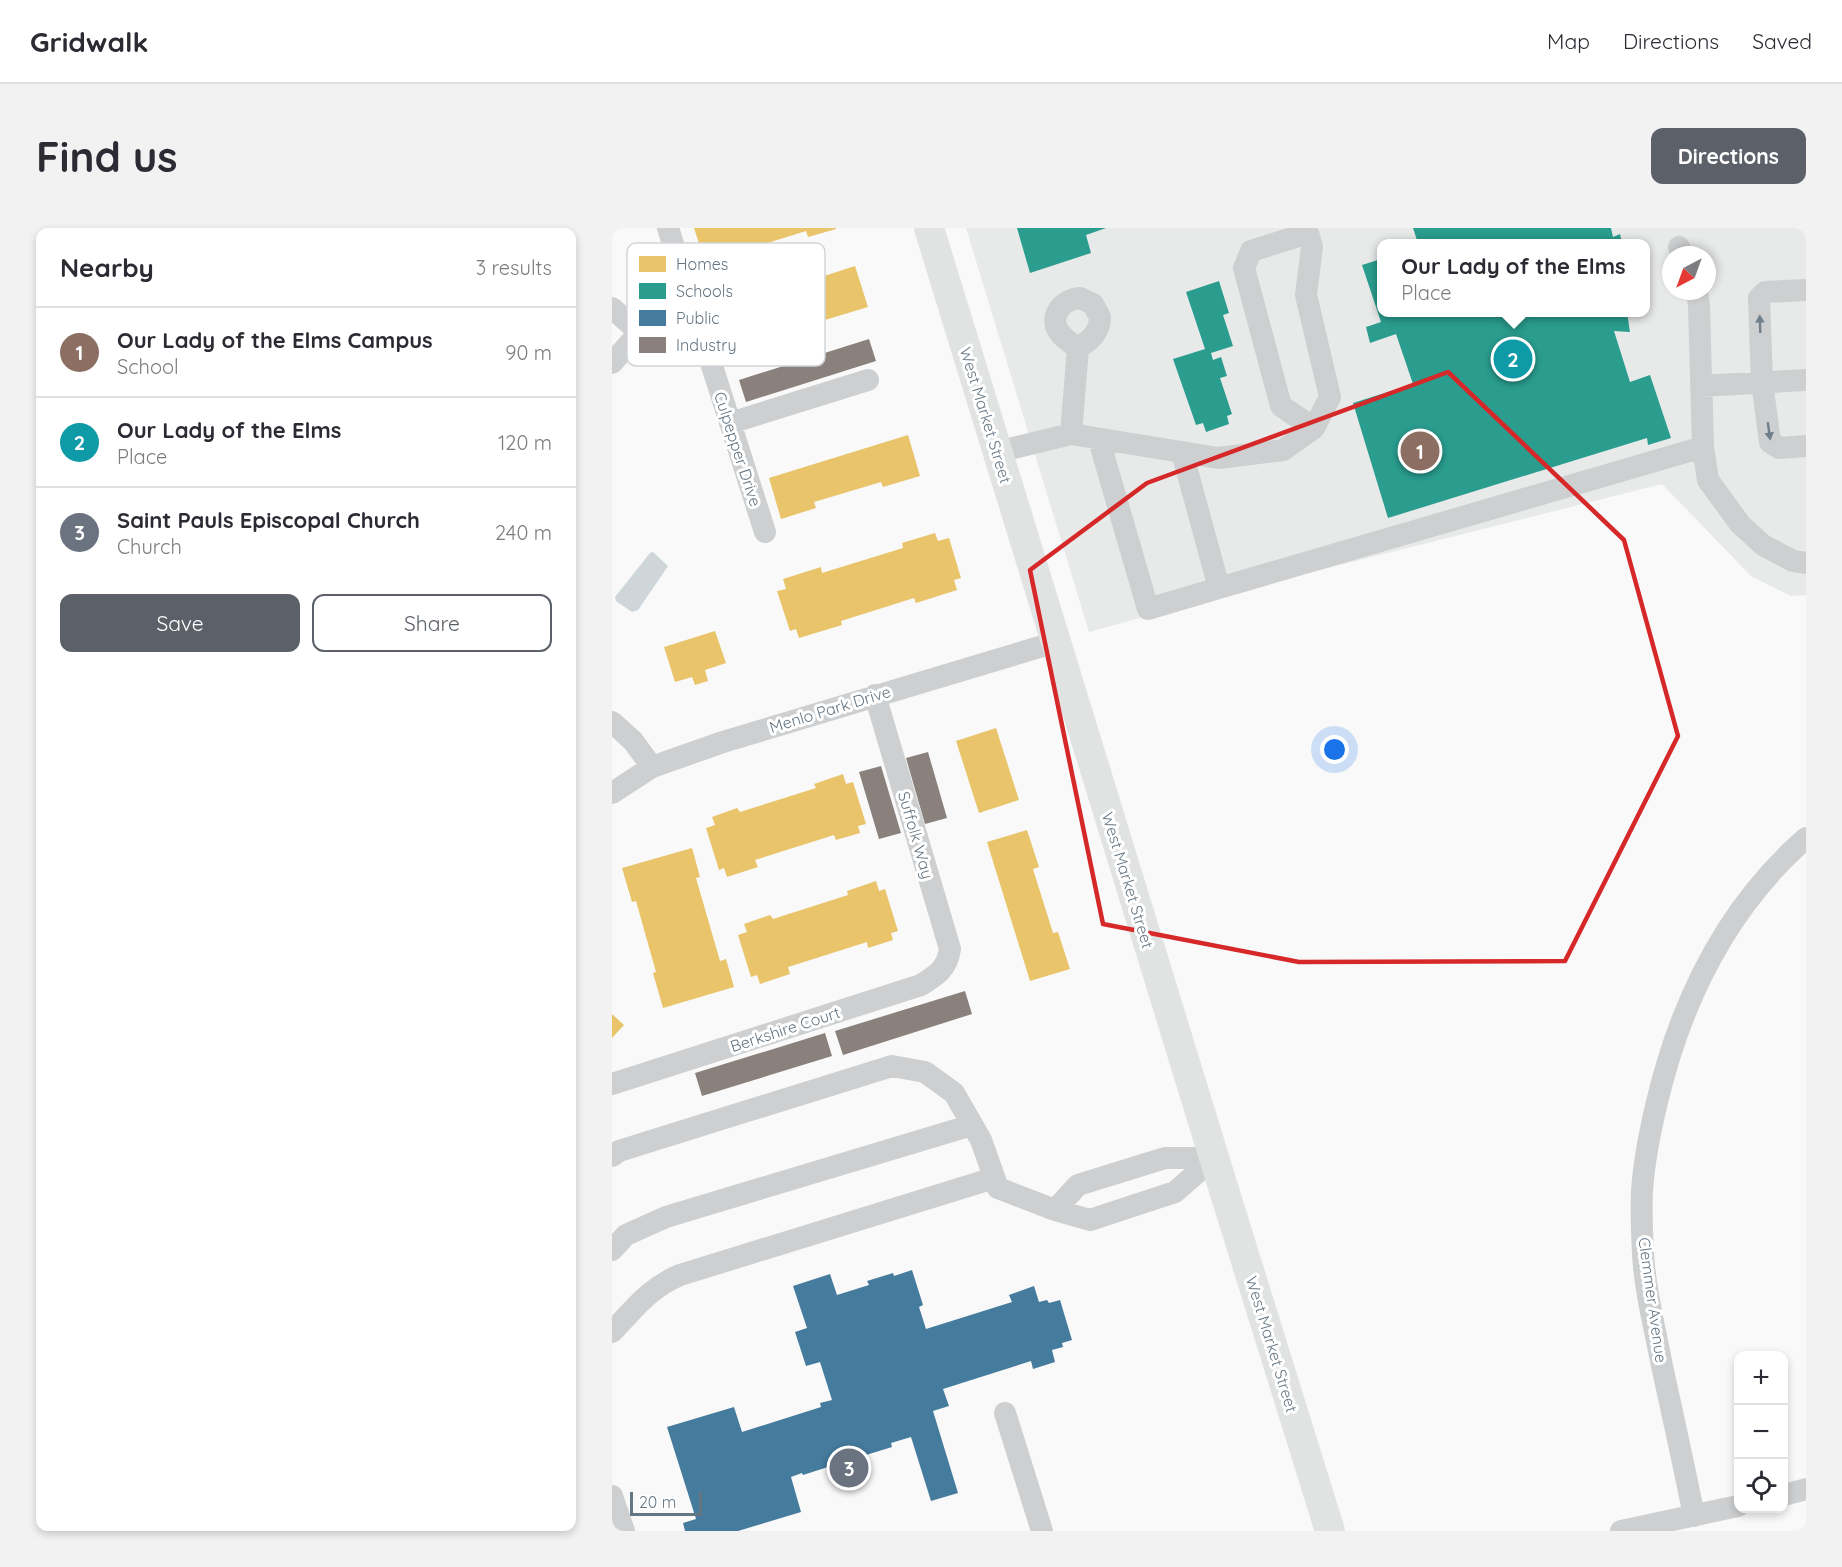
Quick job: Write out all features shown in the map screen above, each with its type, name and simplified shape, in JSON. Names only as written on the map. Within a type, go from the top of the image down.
[{"type":"main road","name":"West Market Street","points":[[929,228],[1330,1531]]},
{"type":"street","name":"Culpepper Drive","points":[[668,228],[672,243]]},
{"type":"street","points":[[997,452],[1071,434],[1218,458],[1283,450],[1314,428],[1330,397],[1306,295],[1312,248],[1307,230],[1251,251],[1244,268],[1281,405],[1314,428]]},
{"type":"street","points":[[1806,290],[1765,292],[1759,298],[1762,382],[1770,442],[1779,448],[1806,446]]},
{"type":"street","points":[[1698,300],[1704,447],[1708,480],[1740,525],[1763,545],[1793,561],[1806,563]]},
{"type":"street","points":[[612,308],[627,321]]},
{"type":"street","points":[[612,363],[627,346]]},
{"type":"street","points":[[1071,434],[1078,348]]},
{"type":"street","name":"Culpepper Drive","points":[[711,366],[765,532]]},
{"type":"street","points":[[730,423],[868,380]]},
{"type":"street","points":[[1701,386],[1806,380]]},
{"type":"street","points":[[1099,440],[1148,609],[1704,447]]},
{"type":"street","points":[[1182,452],[1219,588]]},
{"type":"street","name":"Menlo Park Drive","points":[[612,793],[652,767],[723,742],[1056,642]]},
{"type":"street","name":"Suffolk Way","points":[[875,695],[950,950],[948,960],[940,973]]},
{"type":"street","points":[[612,723],[633,741],[652,767]]},
{"type":"street","name":"Clemmer Avenue","points":[[1694,1516],[1653,1319],[1643,1257],[1642,1192],[1649,1136],[1664,1074],[1683,1016],[1700,977],[1725,932],[1753,894],[1789,853],[1806,838]]},
{"type":"street","name":"Berkshire Court","points":[[620,1081],[921,985],[940,973]]},
{"type":"street","points":[[612,1156],[619,1151],[892,1066],[925,1072],[954,1094],[981,1140],[998,1188],[1055,1210],[1090,1220],[1175,1192],[1214,1158]]},
{"type":"street","points":[[612,1250],[626,1235],[666,1217],[972,1125]]},
{"type":"street","points":[[1055,1210],[1078,1185],[1165,1158],[1214,1158]]},
{"type":"street","points":[[612,1332],[645,1296],[662,1282],[994,1178]]},
{"type":"street","points":[[1005,1413],[1042,1531]]},
{"type":"street","points":[[1788,1494],[1806,1490]]},
{"type":"street","points":[[612,1496],[624,1531]]},
{"type":"street","points":[[1621,1531],[1734,1507]]},
{"type":"highlighted area","points":[[1448,372],[1624,540],[1678,736],[1565,961],[1299,962],[1103,924],[1030,570],[1147,483]]},
{"type":"shaded area","points":[[966,228],[1806,228],[1806,595],[1791,596],[1751,576],[1662,484],[1268,583],[1089,632]]},
{"type":"shaded area","points":[[653,552],[668,566],[638,610],[632,612],[616,601],[615,597]]},
{"type":"building: Homes","points":[[694,228],[836,228],[808,237],[806,231],[768,243],[699,243]]},
{"type":"building: Homes","points":[[855,266],[868,307],[825,320],[825,276]]},
{"type":"building: Homes","points":[[908,435],[920,476],[883,487],[881,482],[814,502],[816,508],[781,519],[769,478]]},
{"type":"building: Homes","points":[[935,533],[938,541],[949,538],[961,578],[954,580],[957,590],[916,603],[914,598],[841,621],[842,625],[799,638],[796,629],[790,631],[777,591],[786,589],[783,579],[821,567],[822,573],[903,548],[902,543]]},
{"type":"building: Homes","points":[[715,631],[726,663],[705,670],[708,681],[695,685],[692,677],[675,682],[664,647]]},
{"type":"building: Homes","points":[[996,728],[1019,800],[979,813],[956,741]]},
{"type":"building: Homes","points":[[843,774],[846,784],[853,782],[866,824],[858,826],[860,833],[836,840],[834,835],[755,860],[758,867],[727,877],[724,868],[719,870],[706,828],[715,825],[712,817],[737,808],[740,812],[816,788],[814,784]]},
{"type":"building: Homes","points":[[1027,830],[1039,867],[1033,869],[1053,933],[1058,932],[1070,969],[1030,981],[987,842]]},
{"type":"building: Homes","points":[[692,848],[700,877],[696,878],[720,961],[726,959],[734,987],[663,1008],[653,973],[656,972],[636,901],[632,902],[622,868]]},
{"type":"building: Homes","points":[[876,881],[879,891],[885,889],[898,931],[891,933],[893,940],[868,948],[867,942],[788,967],[790,974],[760,984],[757,975],[751,977],[738,935],[747,932],[744,924],[770,915],[773,919],[848,895],[847,891]]},
{"type":"building: Homes","points":[[612,1014],[624,1025],[612,1038]]},
{"type":"building: Schools","points":[[1017,228],[1106,228],[1086,235],[1091,253],[1030,273]]},
{"type":"building: Schools","points":[[1413,228],[1611,228],[1613,237],[1620,234],[1621,239],[1417,239]]},
{"type":"building: Schools","points":[[1377,260],[1377,310],[1362,265]]},
{"type":"building: Schools","points":[[1219,281],[1229,313],[1223,315],[1233,346],[1211,353],[1213,360],[1221,357],[1227,376],[1220,378],[1232,414],[1227,416],[1229,424],[1206,432],[1203,423],[1196,425],[1173,359],[1205,349],[1186,292]]},
{"type":"building: Schools","points":[[1379,317],[1628,317],[1630,332],[1614,331],[1630,382],[1650,375],[1671,438],[1648,445],[1647,438],[1388,518],[1353,403],[1413,384],[1396,334],[1370,343],[1366,327],[1381,322]]},
{"type":"building: Public","points":[[912,1270],[923,1305],[919,1307],[926,1329],[1012,1302],[1009,1295],[1034,1286],[1039,1302],[1047,1300],[1049,1303],[1060,1300],[1072,1340],[1062,1343],[1063,1347],[1052,1350],[1055,1362],[1033,1369],[1031,1361],[943,1389],[949,1406],[933,1411],[958,1493],[931,1501],[911,1437],[891,1443],[892,1447],[830,1462],[831,1466],[791,1477],[801,1512],[738,1531],[685,1531],[683,1523],[696,1519],[667,1427],[734,1407],[742,1432],[821,1407],[820,1403],[832,1400],[820,1362],[806,1366],[795,1332],[807,1328],[793,1286],[830,1274],[837,1295],[869,1285],[867,1281]]},
{"type":"building: Industry","points":[[869,339],[876,361],[746,402],[739,380],[783,366],[825,366],[825,353]]},
{"type":"building: Industry","points":[[928,752],[947,818],[925,824],[906,758]]},
{"type":"building: Industry","points":[[881,766],[901,833],[879,839],[859,772]]},
{"type":"building: Industry","points":[[965,991],[972,1014],[843,1055],[835,1031]]},
{"type":"building: Industry","points":[[825,1033],[832,1056],[702,1096],[695,1073]]},
{"type":"place","name":"Our Lady of the Elms","points":[[1513,359]]},
{"type":"place","name":"Our Lady of the Elms Campus","points":[[1420,451]]},
{"type":"place","name":"Saint Pauls Episcopal Church","points":[[849,1468]]}]
